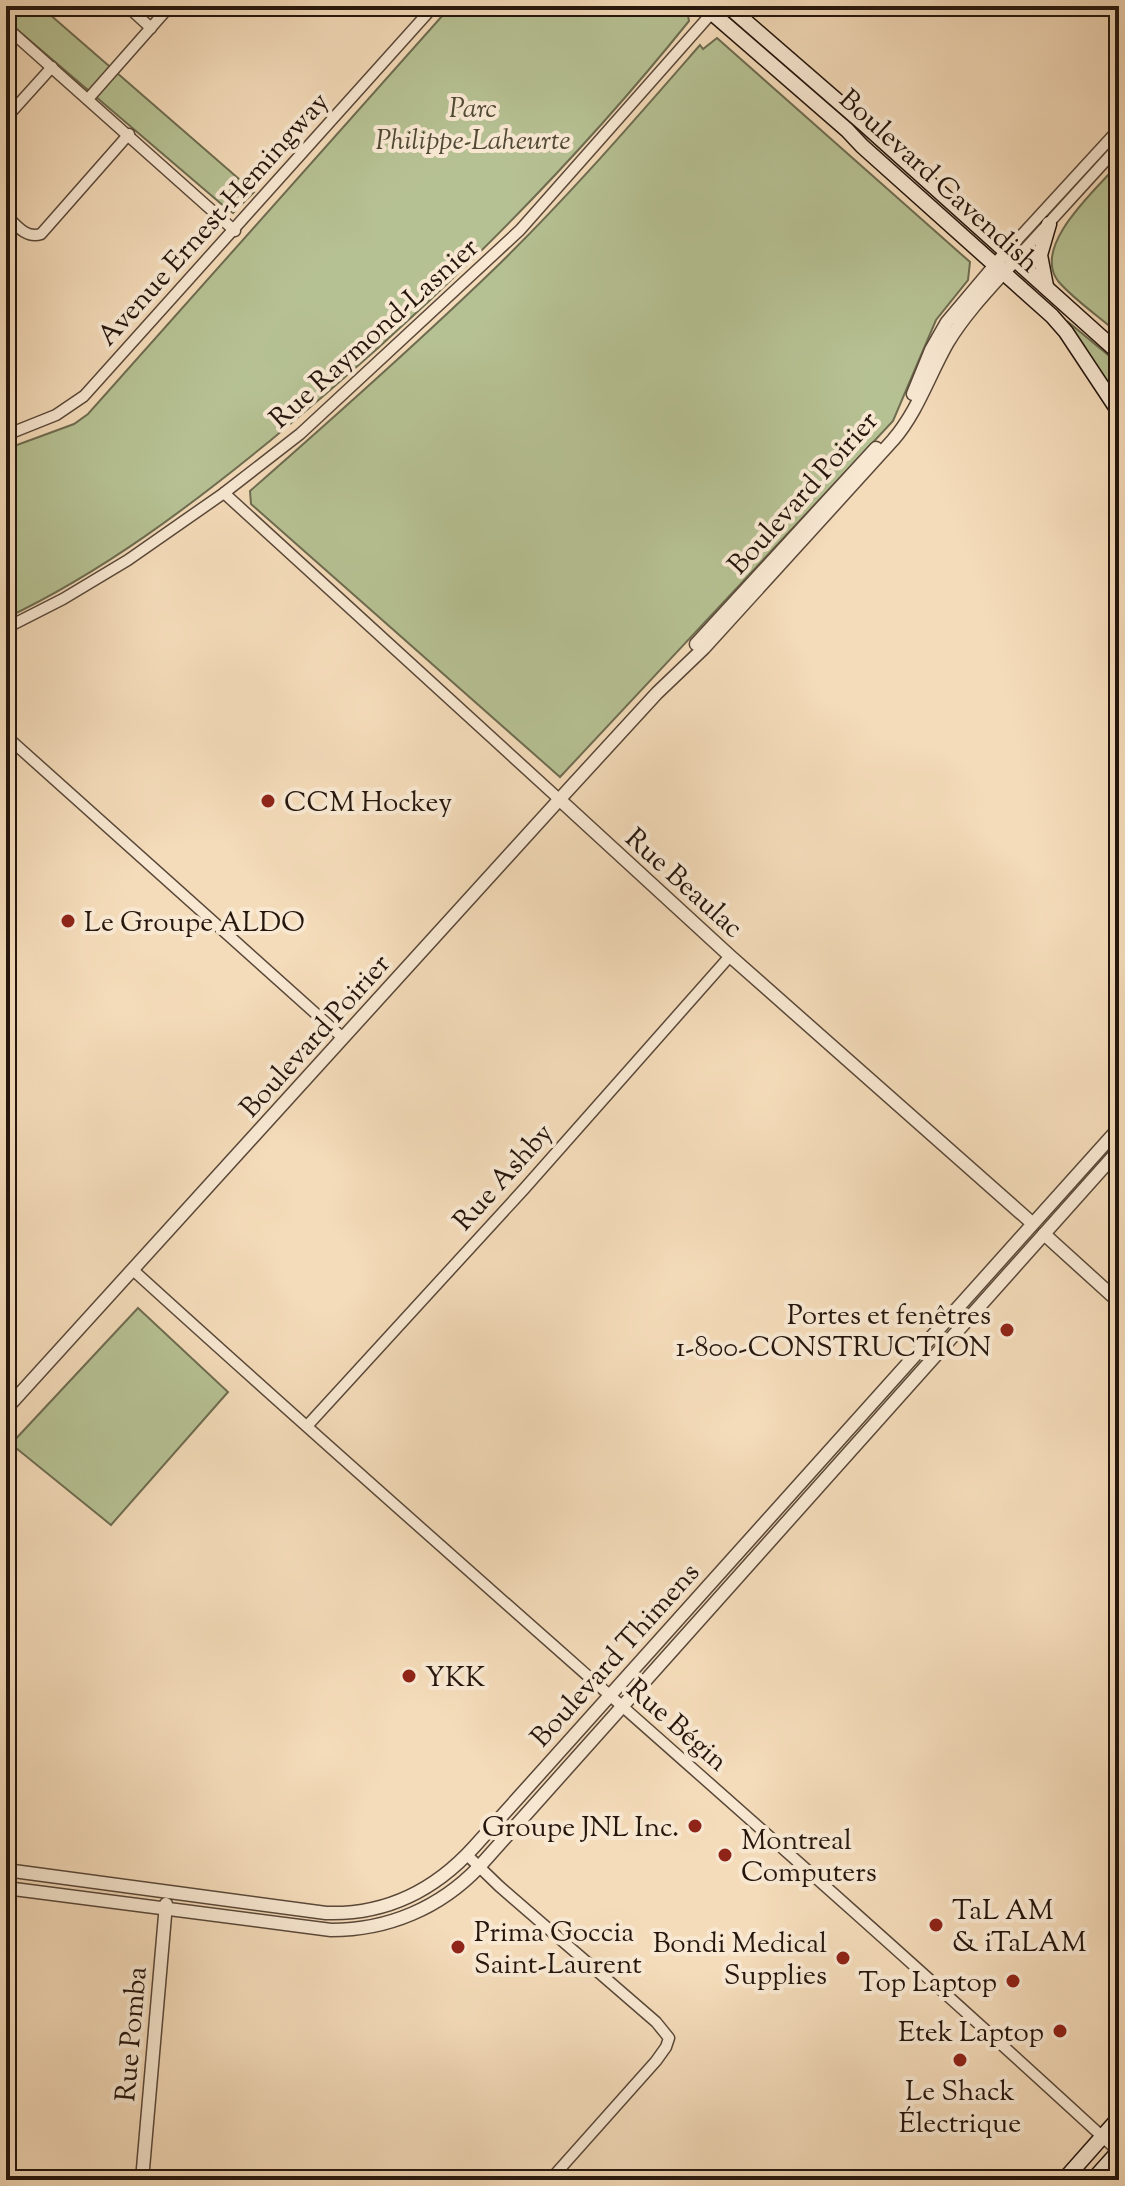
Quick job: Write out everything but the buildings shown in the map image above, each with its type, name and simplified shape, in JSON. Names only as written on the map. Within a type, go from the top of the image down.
[{"type":"main road","name":"Boulevard Cavendish","points":[[728,6],[1119,353]]},
{"type":"main road","name":"Boulevard Cavendish","points":[[711,8],[1059,323],[1119,412]]},
{"type":"main road","points":[[853,137],[864,124]]},
{"type":"main road","points":[[1046,287],[1040,255],[1049,224]]},
{"type":"main road","points":[[1064,2180],[1119,2118]]},
{"type":"main road","points":[[1093,2180],[1119,2152]]},
{"type":"street","points":[[127,6],[151,28]]},
{"type":"street","points":[[88,99],[170,6]]},
{"type":"street","name":"Avenue Ernest-Hemingway","points":[[6,435],[56,415],[84,396],[434,6]]},
{"type":"street","name":"Rue Raymond-Lasnier","points":[[6,628],[63,599],[128,560],[224,493],[300,434],[520,230],[711,8]]},
{"type":"street","points":[[6,27],[235,231]]},
{"type":"street","points":[[6,118],[52,67]]},
{"type":"street","name":"Boulevard Poirier","points":[[6,1409],[657,693],[704,648],[893,440],[910,418],[954,332],[1000,268],[1119,129]]},
{"type":"street","points":[[6,215],[26,234],[41,234],[129,134]]},
{"type":"street","name":"Boulevard Poirier","points":[[1012,255],[1049,224],[1119,146]]},
{"type":"street","name":"Rue Beaulac","points":[[224,493],[730,956],[1119,1302]]},
{"type":"street","points":[[6,736],[343,1038]]},
{"type":"street","name":"Rue Ashby","points":[[307,1426],[524,1189],[730,956]]},
{"type":"street","name":"Boulevard Thimens","points":[[6,1870],[315,1913],[361,1912],[417,1894],[467,1855],[1119,1128]]},
{"type":"street","name":"Boulevard Thimens","points":[[6,1888],[303,1928],[360,1929],[391,1922],[424,1908],[459,1885],[479,1867],[1119,1150]]},
{"type":"street","name":"Rue Bégin","points":[[133,1270],[1119,2152]]},
{"type":"street","points":[[765,1521],[777,1532]]},
{"type":"street","points":[[688,1607],[701,1618]]},
{"type":"street","points":[[467,1855],[656,2022],[665,2031],[668,2040],[656,2061],[550,2180]]},
{"type":"street","name":"Rue Pomba","points":[[142,2180],[167,1892]]},
{"type":"green space","points":[[6,6],[40,6],[254,192],[233,213],[226,208],[6,20]]},
{"type":"green space","name":"Parc Philippe-Laheurte","points":[[447,6],[684,6],[689,21],[543,188],[438,293],[328,392],[177,514],[77,580],[6,618],[6,449],[74,424],[88,414],[443,15],[439,13]]},
{"type":"green space","points":[[717,38],[970,262],[968,280],[936,320],[893,421],[560,777],[251,504],[250,491],[371,384],[517,247],[700,45],[703,49]]},
{"type":"green space","points":[[1119,163],[1119,334],[1064,288],[1052,267],[1053,251],[1070,218]]},
{"type":"green space","points":[[1067,321],[1119,364],[1117,397]]},
{"type":"green space","points":[[138,1308],[228,1392],[111,1525],[11,1444]]},
{"type":"place","name":"CCM Hockey","points":[[268,801]]},
{"type":"place","name":"Le Groupe ALDO","points":[[68,921]]},
{"type":"place","name":"Portes et fenêtres 1-800-CONSTRUCTION","points":[[1007,1330]]},
{"type":"place","name":"YKK","points":[[409,1676]]},
{"type":"place","name":"Groupe JNL Inc.","points":[[695,1826]]},
{"type":"place","name":"Montreal Computers","points":[[725,1855]]},
{"type":"place","name":"TaL AM & iTaLAM","points":[[936,1925]]},
{"type":"place","name":"Prima Goccia Saint-Laurent","points":[[458,1947]]},
{"type":"place","name":"Bondi Medical Supplies","points":[[843,1958]]},
{"type":"place","name":"Top Laptop","points":[[1013,1981]]},
{"type":"place","name":"Etek Laptop","points":[[1060,2031]]},
{"type":"place","name":"Le Shack Électrique","points":[[960,2060]]}]
